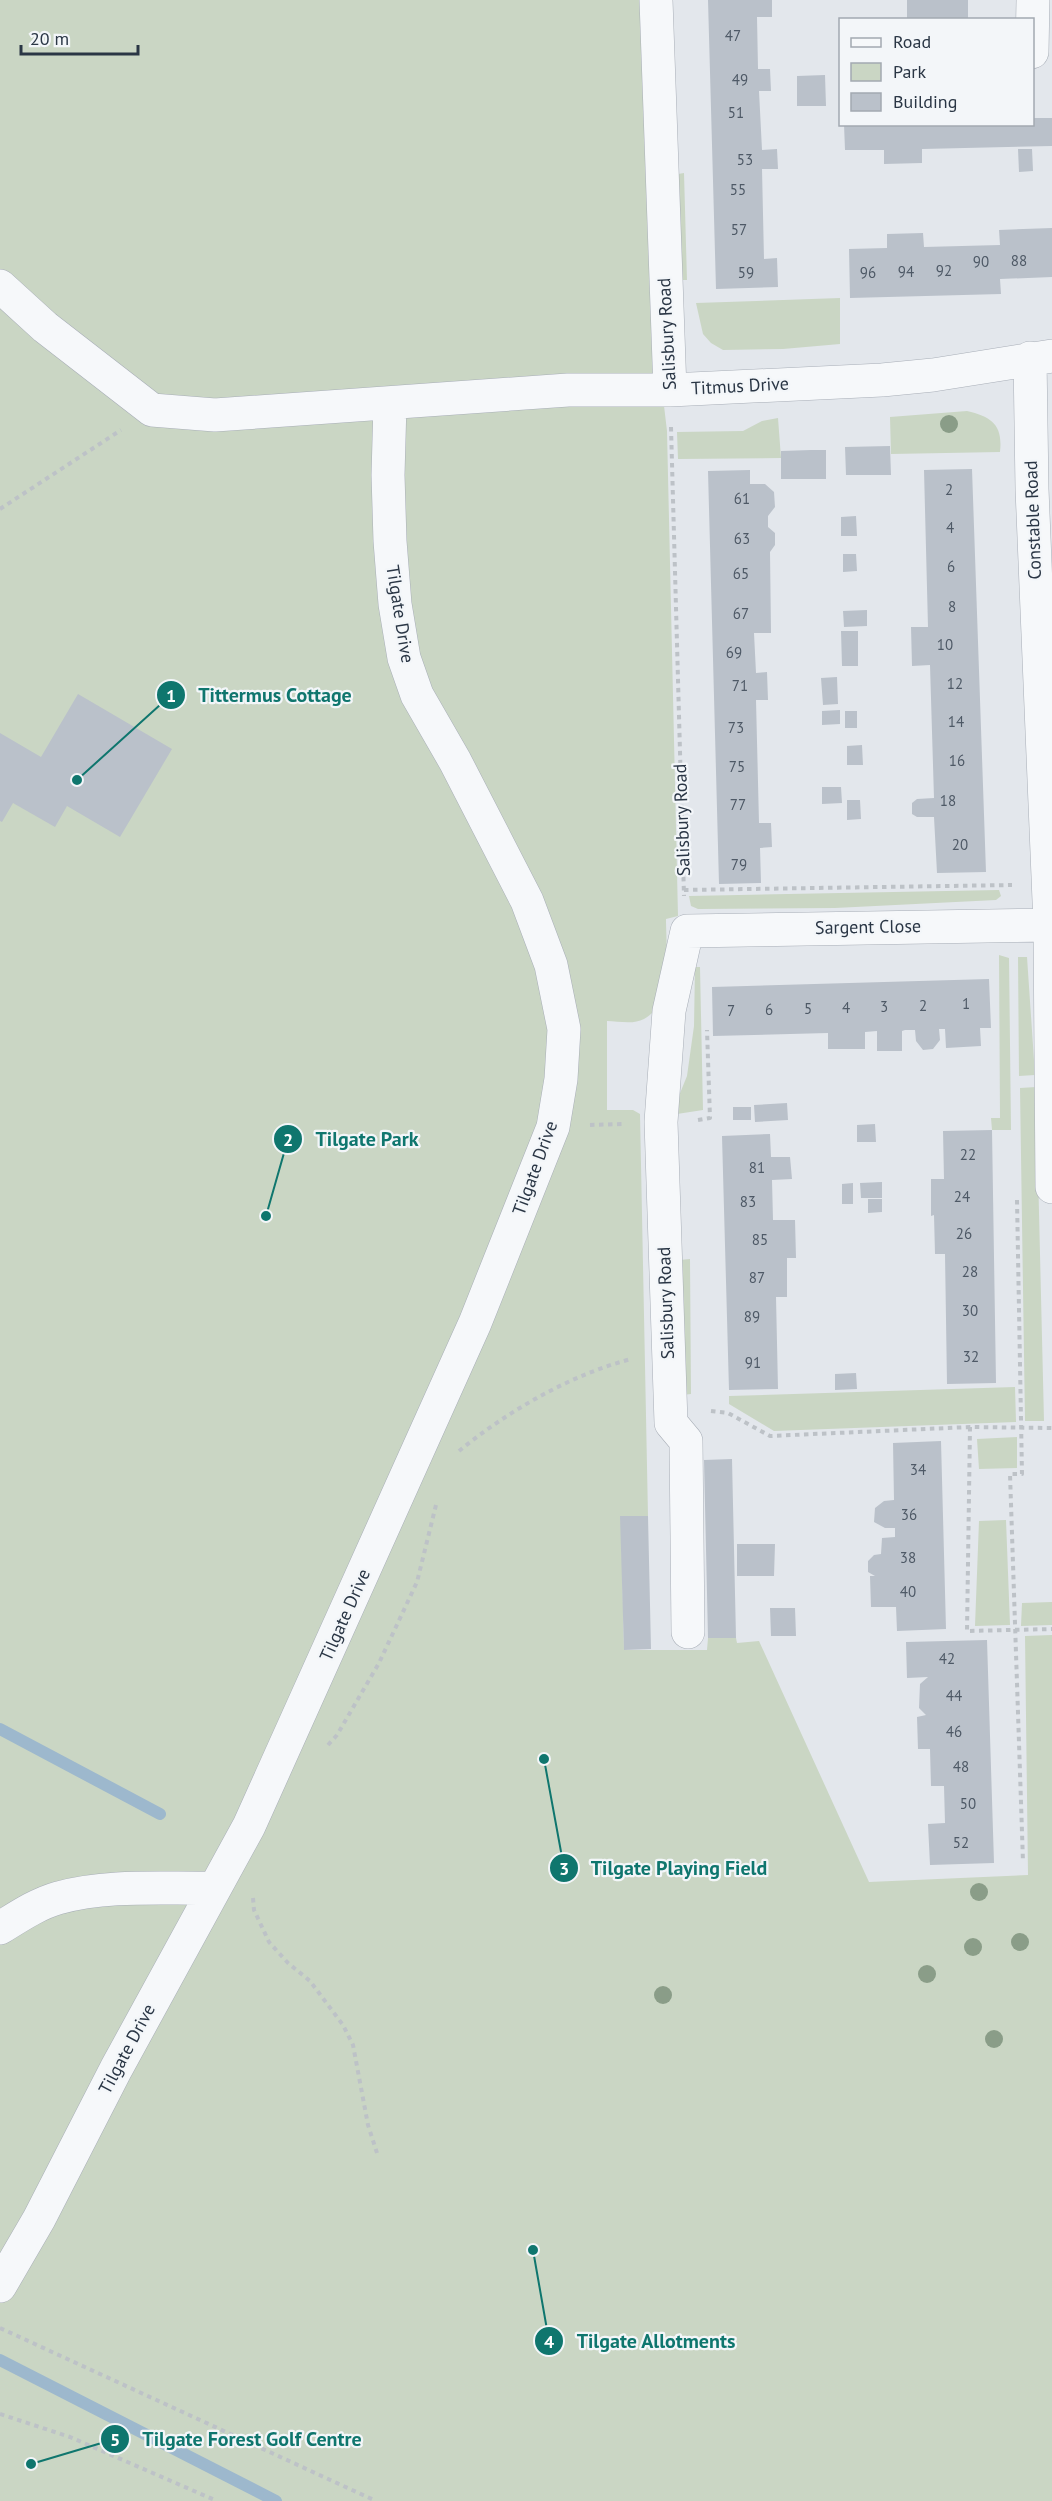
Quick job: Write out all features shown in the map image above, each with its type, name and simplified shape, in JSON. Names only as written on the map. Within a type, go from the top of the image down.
[{"type":"street","name":"Salisbury Road","points":[[656,0],[670,390]]},
{"type":"street","points":[[1033,0],[1033,18]]},
{"type":"street","points":[[0,286],[45,327],[152,410],[214,416],[390,404]]},
{"type":"street","name":"Titmus Drive","points":[[390,404],[568,390],[670,390],[882,380],[933,375],[1041,357]]},
{"type":"street","name":"Constable Road","points":[[1041,357],[1032,489],[1050,925],[1052,1186]]},
{"type":"street","name":"Tilgate Drive","points":[[1,2283],[39,2219],[116,2069],[249,1826],[475,1323],[554,1127],[561,1079],[564,1029],[551,965],[527,901],[455,761],[417,695],[404,658],[395,604],[390,541],[390,404]]},
{"type":"street","name":"Sargent Close","points":[[687,931],[1050,925]]},
{"type":"street","name":"Salisbury Road","points":[[687,931],[669,1011],[661,1122],[671,1423],[686,1442],[688,1632]]},
{"type":"street","points":[[0,1928],[24,1913],[56,1899],[92,1891],[215,1888]]},
{"type":"path","name":"Salisbury Road","points":[[670,390],[687,931]]},
{"type":"path","points":[[0,509],[152,410]]},
{"type":"path","points":[[684,890],[1048,885]]},
{"type":"path","points":[[455,1454],[481,1433],[544,1395],[606,1365],[667,1350]]},
{"type":"path","points":[[970,1427],[967,1631],[1052,1629]]},
{"type":"path","points":[[770,1436],[970,1427],[1052,1428]]},
{"type":"path","points":[[1020,1427],[1022,1474],[1010,1474],[1023,1862]]},
{"type":"path","points":[[321,1752],[337,1736],[379,1663],[417,1582],[439,1494]]},
{"type":"path","points":[[253,1898],[254,1910],[269,1942],[288,1963],[310,1981],[343,2025],[353,2045],[368,2125],[377,2153]]},
{"type":"path","points":[[0,2328],[376,2501]]},
{"type":"path","points":[[0,2414],[70,2437],[217,2501]]},
{"type":"green space","points":[[0,0],[643,0],[652,305],[667,431],[678,916],[666,919],[667,959],[664,988],[653,1012],[635,1022],[607,1021],[607,1110],[633,1110],[640,1114],[648,1516],[621,1516],[624,1650],[707,1650],[708,1638],[736,1638],[737,1643],[759,1641],[869,1882],[1028,1875],[1025,1636],[1052,1635],[1052,2501],[0,2501]]},
{"type":"green space","points":[[684,173],[687,280],[680,280],[678,174]]},
{"type":"green space","points":[[840,298],[840,344],[783,349],[723,350],[711,343],[703,334],[696,303]]},
{"type":"green space","points":[[967,411],[983,416],[994,424],[1000,435],[1000,452],[891,454],[890,417]]},
{"type":"green space","points":[[778,418],[781,458],[678,459],[677,432],[743,431],[762,421]]},
{"type":"green space","points":[[999,890],[1001,896],[996,900],[835,908],[698,909],[691,906],[689,896]]},
{"type":"green space","points":[[999,955],[1009,958],[1011,1130],[992,1130],[991,1118],[1000,1118]]},
{"type":"green space","points":[[1018,957],[1027,957],[1035,1075],[1019,1076]]},
{"type":"green space","points":[[695,967],[700,967],[703,1110],[677,1114],[674,1108],[687,1076],[694,1026]]},
{"type":"green space","points":[[1036,1087],[1044,1421],[1025,1421],[1020,1088]]},
{"type":"green space","points":[[690,1259],[691,1394],[682,1395],[680,1260]]},
{"type":"green space","points":[[1015,1387],[1016,1422],[774,1431],[729,1404],[729,1396]]},
{"type":"green space","points":[[1017,1437],[1017,1468],[979,1469],[977,1439]]},
{"type":"green space","points":[[1006,1520],[1010,1625],[975,1626],[979,1521]]},
{"type":"green space","points":[[1052,1602],[1052,1625],[1021,1626],[1022,1603]]},
{"type":"building","points":[[708,0],[772,0],[772,17],[757,17],[758,69],[770,69],[771,91],[759,91],[762,150],[777,149],[778,169],[762,169],[764,259],[777,258],[778,287],[716,289]]},
{"type":"building","points":[[907,0],[968,0],[968,18],[907,18]]},
{"type":"building","points":[[825,75],[826,106],[797,106],[797,76]]},
{"type":"building","points":[[1034,118],[1052,118],[1052,146],[922,149],[922,163],[884,164],[884,150],[845,150],[844,126],[1034,126]]},
{"type":"building","points":[[1018,149],[1032,149],[1033,171],[1019,172]]},
{"type":"building","points":[[1052,228],[1052,277],[1000,279],[1001,294],[850,298],[849,249],[887,248],[887,234],[923,233],[924,247],[1000,245],[999,230]]},
{"type":"building","points":[[890,446],[891,475],[846,475],[845,447]]},
{"type":"building","points":[[826,450],[826,479],[781,479],[781,451]]},
{"type":"building","points":[[972,469],[986,872],[937,873],[934,817],[917,817],[912,814],[912,803],[917,799],[934,798],[930,665],[912,666],[911,627],[928,627],[924,470]]},
{"type":"building","points":[[750,470],[750,484],[765,484],[774,492],[775,507],[768,516],[768,527],[775,533],[775,545],[770,552],[771,633],[754,633],[756,673],[767,672],[768,700],[756,700],[759,823],[771,823],[772,847],[760,848],[761,883],[719,884],[708,471]]},
{"type":"building","points":[[856,516],[857,536],[841,536],[841,517]]},
{"type":"building","points":[[843,554],[856,554],[857,571],[843,572]]},
{"type":"building","points":[[867,610],[867,626],[844,627],[843,611]]},
{"type":"building","points":[[841,631],[858,631],[858,666],[842,666]]},
{"type":"building","points":[[837,677],[838,704],[823,705],[821,678]]},
{"type":"building","points":[[78,694],[172,749],[120,837],[67,806],[55,827],[13,803],[2,822],[0,821],[0,733],[41,757]]},
{"type":"building","points":[[840,710],[840,724],[822,725],[822,711]]},
{"type":"building","points":[[845,711],[857,711],[857,728],[845,728]]},
{"type":"building","points":[[862,745],[863,765],[847,765],[847,746]]},
{"type":"building","points":[[822,787],[841,787],[842,803],[822,804]]},
{"type":"building","points":[[847,800],[860,800],[861,819],[847,820]]},
{"type":"building","points":[[989,979],[991,1028],[980,1028],[981,1046],[946,1048],[945,1029],[939,1029],[940,1040],[933,1049],[923,1050],[916,1041],[915,1030],[902,1031],[902,1051],[877,1051],[877,1031],[865,1032],[865,1049],[828,1049],[828,1033],[713,1036],[712,987]]},
{"type":"building","points":[[787,1103],[788,1120],[755,1122],[754,1105]]},
{"type":"building","points":[[733,1107],[751,1107],[751,1120],[733,1120]]},
{"type":"building","points":[[875,1124],[876,1142],[857,1142],[857,1125]]},
{"type":"building","points":[[992,1130],[996,1383],[947,1384],[945,1254],[935,1254],[934,1215],[931,1216],[931,1179],[944,1179],[943,1131]]},
{"type":"building","points":[[770,1134],[771,1157],[790,1157],[792,1179],[772,1180],[773,1220],[795,1220],[796,1258],[787,1258],[787,1297],[776,1297],[778,1389],[729,1390],[722,1136]]},
{"type":"building","points":[[882,1182],[882,1198],[861,1198],[860,1183]]},
{"type":"building","points":[[853,1183],[853,1204],[842,1204],[842,1184]]},
{"type":"building","points":[[868,1199],[882,1199],[882,1212],[868,1213]]},
{"type":"building","points":[[856,1373],[857,1389],[835,1390],[835,1374]]},
{"type":"building","points":[[941,1441],[946,1629],[897,1631],[896,1607],[871,1607],[870,1576],[875,1576],[868,1572],[868,1561],[874,1555],[881,1554],[882,1538],[895,1537],[895,1528],[885,1528],[874,1522],[875,1508],[884,1501],[894,1500],[893,1443]]},
{"type":"building","points":[[732,1459],[736,1638],[708,1638],[704,1460]]},
{"type":"building","points":[[620,1516],[648,1516],[651,1649],[624,1650]]},
{"type":"building","points":[[737,1544],[775,1544],[774,1576],[737,1576]]},
{"type":"building","points":[[770,1608],[795,1608],[796,1636],[771,1636]]},
{"type":"building","points":[[987,1640],[994,1863],[930,1865],[928,1824],[945,1823],[944,1786],[931,1786],[930,1749],[918,1749],[917,1717],[926,1715],[919,1708],[920,1684],[928,1677],[907,1678],[906,1642]]},
{"type":"waterway","points":[[0,1729],[160,1814]]},
{"type":"waterway","points":[[0,2360],[276,2501]]},
{"type":"place","name":"Tittermus Cottage","points":[[77,780]]},
{"type":"place","name":"Tilgate Park","points":[[266,1216]]},
{"type":"place","name":"Tilgate Playing Field","points":[[544,1759]]},
{"type":"place","name":"Tilgate Allotments","points":[[533,2250]]},
{"type":"place","name":"Tilgate Forest Golf Centre","points":[[31,2464]]}]
